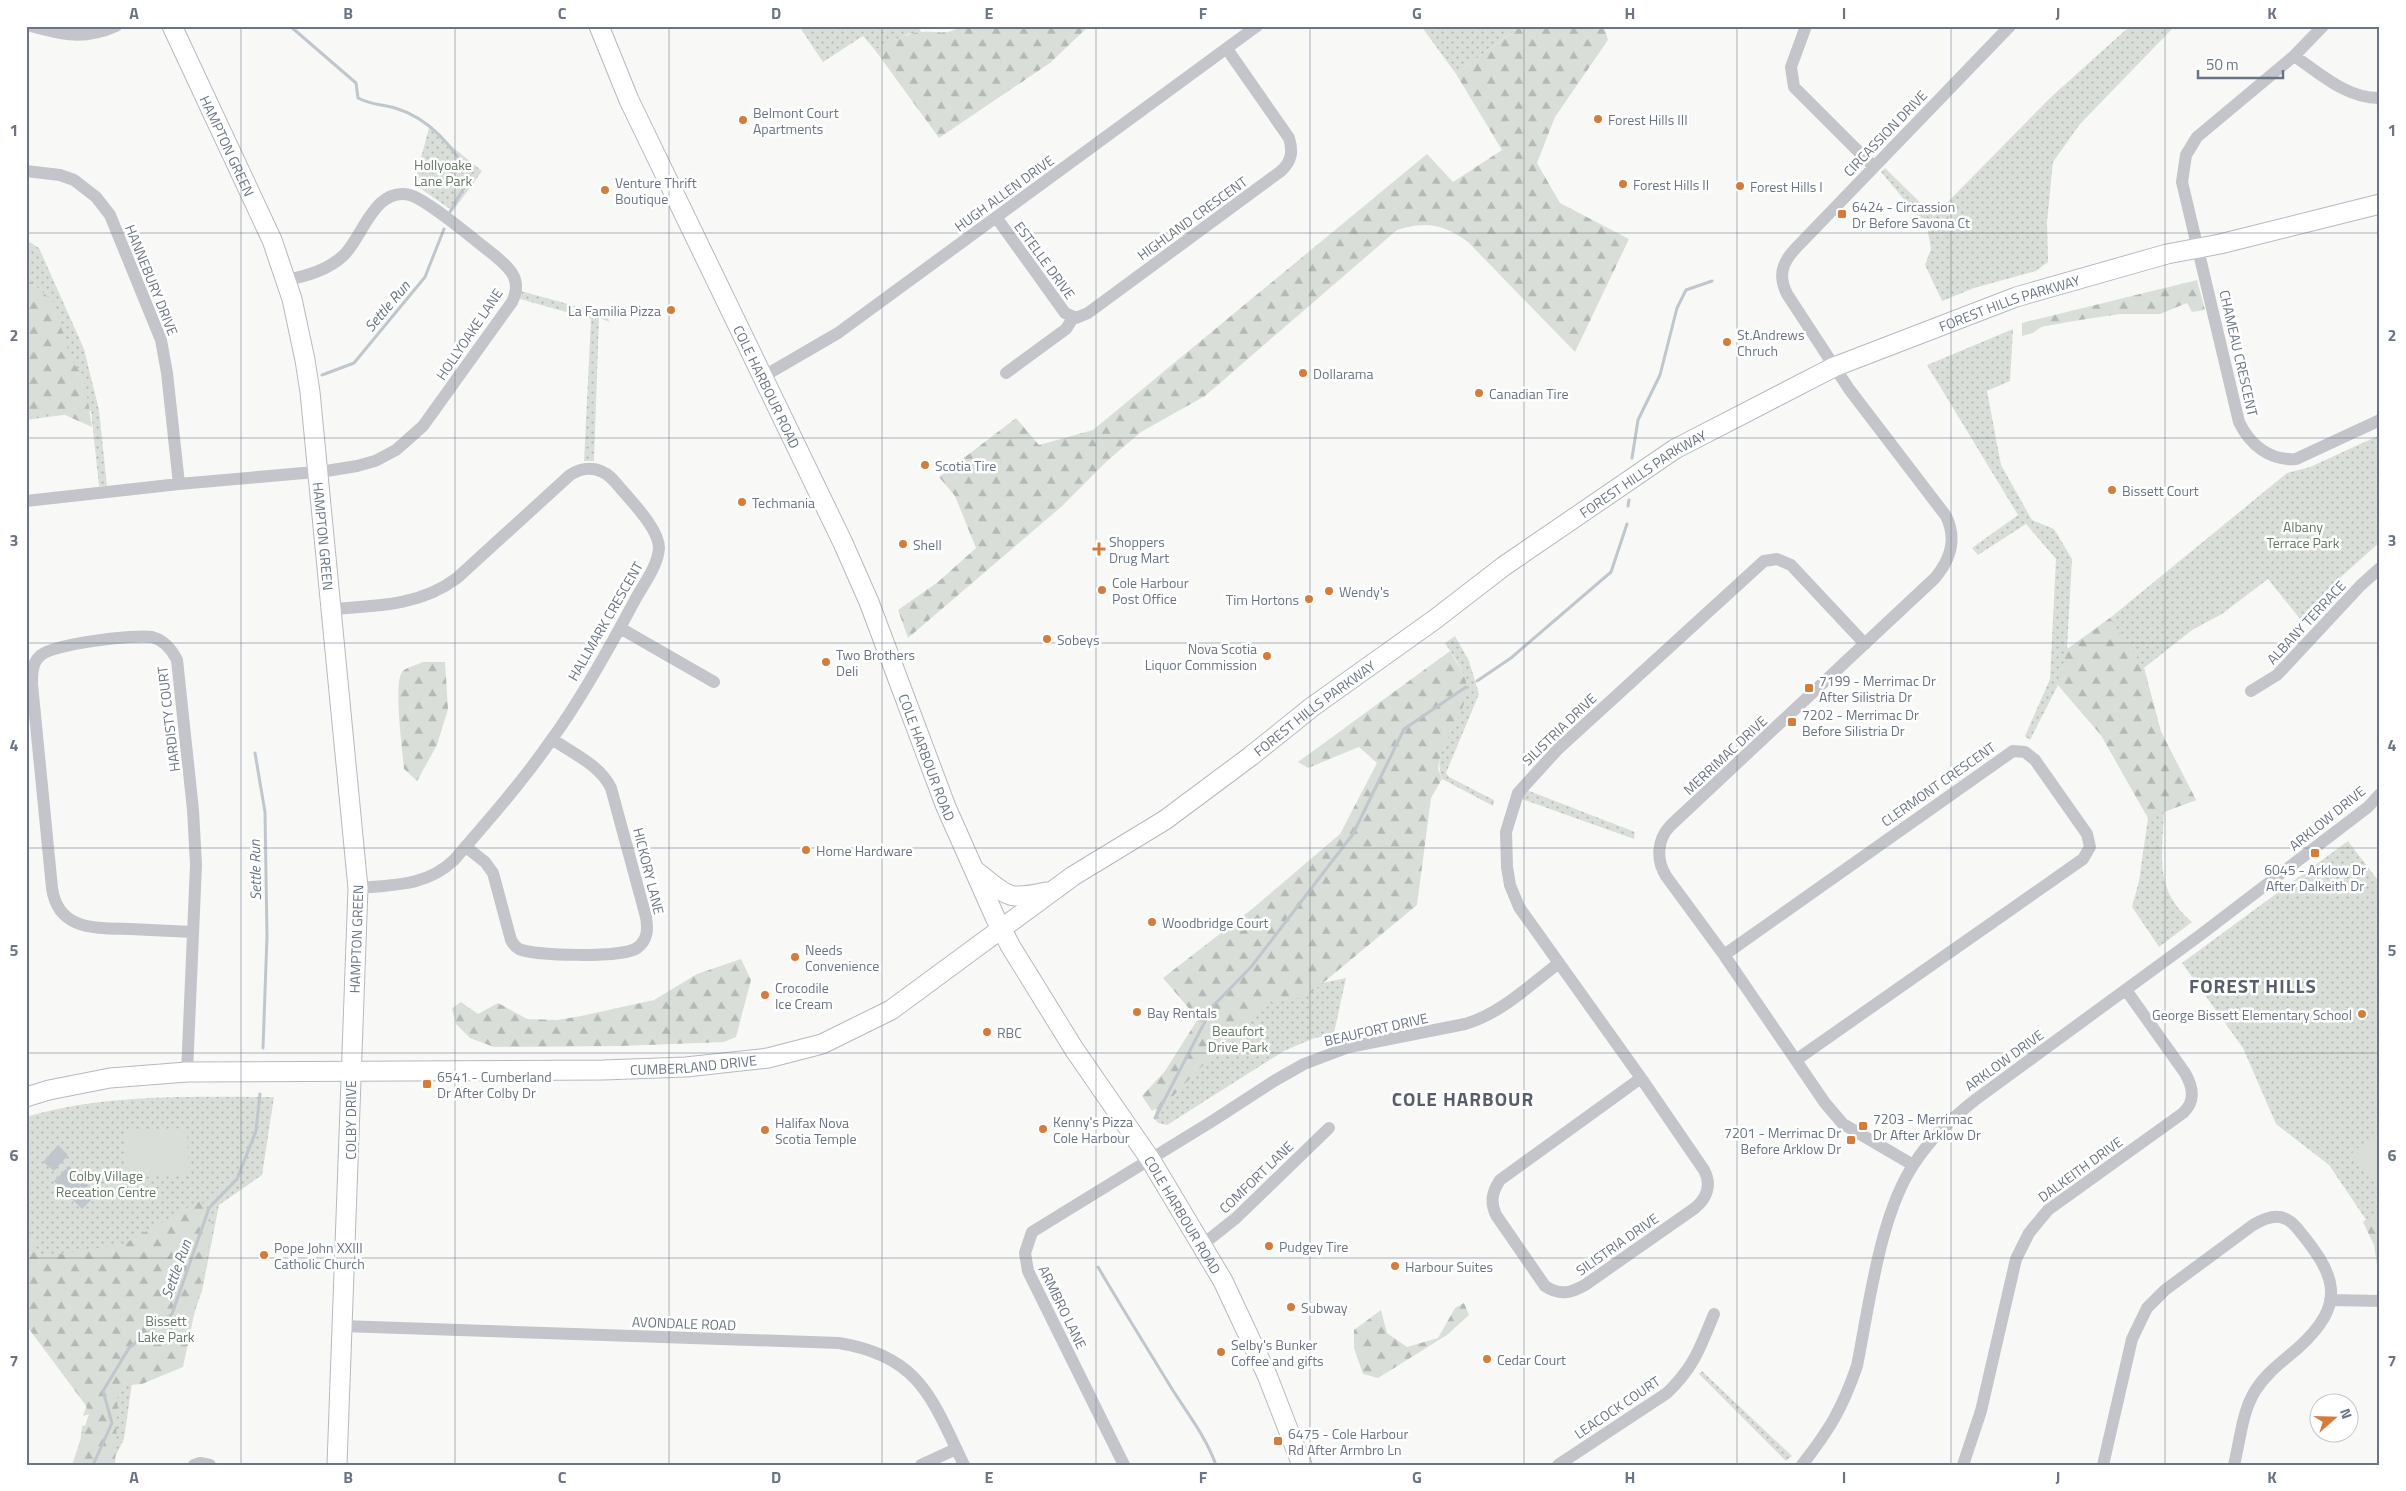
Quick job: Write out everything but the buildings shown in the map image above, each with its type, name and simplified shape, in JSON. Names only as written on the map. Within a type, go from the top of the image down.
[{"type":"main road","name":"HAMPTON GREEN","points":[[172,26],[272,240],[286,280],[305,360],[318,472],[358,888],[350,1072]]},
{"type":"main road","name":"COLE HARBOUR ROAD","points":[[599,26],[630,100],[812,475],[869,602],[946,806],[1001,929],[1074,1049],[1150,1159],[1202,1245],[1238,1310],[1279,1403],[1302,1465]]},
{"type":"main road","name":"FOREST HILLS PARKWAY","points":[[1001,929],[1052,890],[1164,820],[1251,756],[1312,706],[1434,620],[1504,566],[1675,449],[1834,367],[2016,297],[2198,248],[2380,204]]},
{"type":"main road","points":[[975,870],[1004,893],[1018,897],[1052,890]]},
{"type":"main road","name":"CUMBERLAND DRIVE","points":[[350,1072],[603,1070],[686,1067],[786,1054],[822,1044],[891,1010],[1001,929]]},
{"type":"main road","name":"COLBY DRIVE","points":[[26,1097],[101,1079],[187,1072],[350,1072],[350,1169],[337,1465]]},
{"type":"street","points":[[26,30],[30,26],[64,36],[77,36],[116,26]]},
{"type":"street","name":"HUGH ALLEN DRIVE","points":[[764,376],[838,333],[1257,26]]},
{"type":"street","points":[[1806,26],[1791,67],[1794,87],[1873,166]]},
{"type":"street","name":"CIRCASSION DRIVE","points":[[1834,367],[1787,294],[1781,280],[1782,266],[1795,249],[1873,166],[2010,26]]},
{"type":"street","name":"CHAMEAU CRESCENT","points":[[2323,26],[2294,56],[2204,130],[2189,148],[2183,164],[2182,182],[2239,422],[2254,445],[2264,452],[2277,457],[2287,460],[2300,459],[2380,420]]},
{"type":"street","name":"HIGHLAND CRESCENT","points":[[1006,373],[1066,329],[1073,318],[1079,318],[1088,313],[1281,171],[1288,162],[1292,151],[1287,134],[1227,49]]},
{"type":"street","points":[[2294,56],[2352,94],[2368,98],[2380,98]]},
{"type":"street","name":"HANNEBURY DRIVE","points":[[26,171],[60,175],[74,180],[96,197],[110,215],[161,340],[167,374],[179,484]]},
{"type":"street","name":"HOLLYOAKE LANE","points":[[286,280],[315,272],[346,254],[379,205],[389,197],[403,194],[417,198],[466,233],[510,268],[515,280],[516,288],[512,302],[415,435],[396,450],[375,461],[318,472]]},
{"type":"street","name":"ESTELLE DRIVE","points":[[996,217],[1065,313],[1073,318]]},
{"type":"street","name":"MERRIMAC DRIVE","points":[[1834,367],[1946,516],[1952,534],[1951,554],[1941,571],[1670,826],[1663,836],[1659,856],[1663,871],[1724,955],[1824,1103],[1843,1124],[1913,1165]]},
{"type":"street","name":"HALLMARK CRESCENT","points":[[331,609],[402,603],[422,598],[438,591],[457,578],[570,476],[580,470],[596,469],[611,477],[653,530],[658,544],[656,561],[620,628],[552,739],[466,847],[448,866],[425,879],[405,884],[358,888]]},
{"type":"street","points":[[26,501],[179,484],[318,472]]},
{"type":"street","name":"SILISTRIA DRIVE","points":[[1641,1078],[1500,1180],[1495,1188],[1492,1204],[1496,1215],[1545,1286],[1556,1292],[1571,1292],[1585,1284],[1695,1208],[1703,1201],[1707,1192],[1708,1180],[1704,1170],[1641,1078],[1519,906],[1510,885],[1507,867],[1506,832],[1512,807],[1518,793],[1538,768],[1764,561],[1777,559],[1791,565],[1865,644]]},
{"type":"street","name":"ALBANY TERRACE","points":[[2251,691],[2276,675],[2361,585],[2380,568]]},
{"type":"street","points":[[620,628],[714,682]]},
{"type":"street","name":"HARDISTY COURT","points":[[187,1072],[196,864],[193,810],[178,665],[175,656],[164,643],[146,637],[101,640],[46,651],[38,657],[33,666],[32,684],[52,888],[57,907],[69,919],[84,926],[192,932]]},
{"type":"street","name":"HICKORY LANE","points":[[466,847],[485,862],[493,873],[511,940],[518,948],[554,954],[621,954],[634,950],[643,942],[647,932],[646,917],[611,788],[594,768],[552,739]]},
{"type":"street","name":"CLERMONT CRESCENT","points":[[1724,955],[2008,752],[2021,751],[2032,757],[2088,834],[2090,847],[2083,859],[1796,1060]]},
{"type":"street","name":"ARKLOW DRIVE","points":[[1802,1465],[1831,1428],[1857,1366],[1886,1228],[1895,1199],[1913,1165],[1954,1117],[2304,856],[2368,807],[2380,794]]},
{"type":"street","name":"BEAUFORT DRIVE","points":[[1150,1159],[1304,1064],[1349,1047],[1480,1020],[1498,1009],[1558,963]]},
{"type":"street","name":"DALKEITH DRIVE","points":[[1962,1465],[1981,1411],[2016,1259],[2029,1233],[2048,1210],[2183,1113],[2192,1098],[2192,1086],[2186,1074],[2126,990]]},
{"type":"street","name":"COMFORT LANE","points":[[1202,1245],[1248,1206],[1329,1128]]},
{"type":"street","name":"ARMBRO LANE","points":[[1124,1465],[1028,1271],[1024,1253],[1029,1236],[1040,1226],[1150,1159]]},
{"type":"street","points":[[2103,1465],[2113,1430],[2116,1400],[2129,1349],[2141,1318],[2160,1294],[2263,1219],[2275,1216],[2285,1217],[2293,1223],[2325,1265],[2331,1282],[2330,1300],[2323,1319],[2310,1335],[2270,1372],[2254,1393],[2244,1422],[2234,1465]]},
{"type":"street","points":[[2330,1300],[2380,1301]]},
{"type":"street","name":"LEACOCK COURT","points":[[1558,1465],[1667,1393],[1693,1364],[1714,1314]]},
{"type":"street","name":"AVONDALE ROAD","points":[[342,1326],[810,1342],[856,1346],[888,1357],[913,1376],[934,1402],[964,1465]]},
{"type":"street","points":[[921,1465],[956,1449]]},
{"type":"street","points":[[194,1465],[200,1463],[210,1465]]},
{"type":"green space","points":[[799,26],[918,26],[921,32],[908,34],[875,50],[863,36],[823,62]]},
{"type":"green space","points":[[963,26],[1089,26],[1050,63],[939,138],[875,50],[910,34],[946,32]]},
{"type":"green space","points":[[1421,26],[1521,26],[1456,74]]},
{"type":"green space","points":[[1521,26],[1604,26],[1608,40],[1555,117],[1537,163],[1560,203],[1629,239],[1575,352],[1468,242],[1450,231],[1434,226],[1407,227],[1397,230],[1205,396],[1141,432],[1106,462],[1061,507],[908,638],[898,610],[938,582],[976,548],[955,496],[939,477],[1016,418],[1039,445],[1093,430],[1427,154],[1453,182],[1502,150],[1456,74]]},
{"type":"green space","points":[[2130,26],[2175,26],[2080,124],[2053,162],[2047,222],[2048,262],[2036,271],[1974,288],[1942,301],[1925,265],[1931,249],[1927,227],[1881,172],[1885,168],[1934,216],[2051,97]]},
{"type":"green space","name":"Hollyoake Lane Park","points":[[429,128],[482,171],[453,211],[414,184]]},
{"type":"green space","points":[[26,240],[39,248],[84,349],[99,410],[107,486],[99,486],[91,411],[26,420]]},
{"type":"green space","points":[[26,277],[54,303],[68,350],[74,364],[84,376],[92,427],[65,415],[26,417]]},
{"type":"green space","points":[[2197,280],[2205,310],[2192,312],[2187,303],[2160,314],[2120,314],[2080,320],[2041,327],[2033,333],[2022,336],[2022,323]]},
{"type":"green space","points":[[521,291],[593,311],[600,309],[610,322],[599,318],[594,461],[584,461],[591,319],[520,299]]},
{"type":"green space","name":"Albany Terrace Park","points":[[2013,329],[2010,381],[1987,391],[2001,465],[2032,520],[2054,529],[2072,559],[2067,649],[2110,618],[2287,473],[2310,467],[2380,435],[2380,542],[2333,584],[2300,619],[2268,579],[2222,614],[2192,630],[2144,668],[2161,732],[2196,800],[2164,812],[2162,858],[2166,885],[2171,898],[2192,922],[2159,947],[2132,907],[2139,881],[2148,818],[2101,735],[2058,685],[2030,740],[2025,736],[2050,679],[2056,559],[2026,524],[1978,555],[1972,548],[2018,515],[1927,365]]},
{"type":"green space","points":[[2110,618],[2144,668],[2161,732],[2196,800],[2148,818],[2101,735],[2058,685],[2067,650]]},
{"type":"green space","points":[[1455,636],[1469,661],[1479,694],[1446,773],[1449,777],[1494,800],[1493,806],[1442,779],[1441,754],[1462,705],[1465,693],[1465,680],[1462,671],[1445,643]]},
{"type":"green space","points":[[1450,651],[1465,678],[1465,698],[1458,719],[1440,758],[1438,768],[1442,779],[1431,798],[1417,905],[1307,996],[1262,1005],[1173,1096],[1152,1111],[1142,1096],[1165,1071],[1198,1019],[1163,978],[1252,909],[1340,834],[1377,763],[1359,747],[1308,768],[1298,762]]},
{"type":"green space","points":[[423,662],[445,662],[448,709],[437,745],[417,781],[404,769],[398,690],[402,672],[409,667]]},
{"type":"green space","points":[[1524,789],[1635,832],[1634,839],[1519,798]]},
{"type":"green space","points":[[2348,841],[2380,883],[2380,1255],[2373,1230],[2329,1165],[2276,1124],[2243,1048],[2182,963]]},
{"type":"green space","points":[[741,959],[751,980],[736,1037],[724,1042],[620,1046],[494,1047],[470,1038],[456,1024],[452,1008],[461,1002],[478,1014],[498,1003],[527,1019],[557,1020],[581,1016],[654,1000],[697,974]]},
{"type":"green space","name":"Beaufort Drive Park","points":[[1346,978],[1334,1033],[1312,1039],[1284,1051],[1167,1125],[1158,1123],[1155,1119],[1156,1107],[1214,1006]]},
{"type":"green space","name":"Colby Village Receation Centre","points":[[180,1097],[274,1097],[262,1175],[219,1205],[202,1291],[184,1343],[134,1369],[124,1439],[111,1465],[78,1465],[82,1426],[108,1418],[103,1410],[83,1416],[93,1387],[26,1305],[26,1117],[57,1109],[118,1100]]},
{"type":"green space","points":[[187,1128],[189,1175],[127,1177],[125,1131]]},
{"type":"green space","points":[[2380,1130],[2380,1185],[2352,1153]]},
{"type":"green space","name":"Bissett Lake Park","points":[[201,1200],[213,1226],[183,1367],[142,1384],[129,1385],[118,1392],[115,1465],[72,1465],[90,1411],[26,1325],[26,1222],[40,1257],[124,1244]]},
{"type":"green space","points":[[2380,1208],[2380,1285],[2374,1245],[2363,1222]]},
{"type":"green space","points":[[1464,1303],[1469,1315],[1447,1335],[1378,1378],[1363,1374],[1354,1348],[1354,1330],[1381,1310],[1387,1333],[1407,1347],[1438,1338],[1455,1308]]},
{"type":"green space","points":[[1702,1371],[1792,1456],[1786,1461],[1699,1374]]},
{"type":"shaded area","points":[[58,1145],[68,1155],[54,1171],[43,1162]]},
{"type":"shaded area","points":[[69,1166],[97,1194],[82,1209],[54,1181]]},
{"type":"waterway","name":"Settle Run","points":[[290,26],[356,83],[358,98],[390,107],[419,119],[448,145],[470,177],[450,212]]},
{"type":"waterway","name":"Settle Run","points":[[322,375],[354,363],[425,277],[444,229]]},
{"type":"waterway","points":[[1632,458],[1638,420],[1660,375],[1677,308],[1686,290],[1712,281]]},
{"type":"waterway","points":[[1628,506],[1629,500]]},
{"type":"waterway","points":[[1477,681],[1511,658],[1611,572],[1627,524]]},
{"type":"waterway","points":[[1155,1118],[1213,1006],[1251,967],[1353,834],[1404,729],[1466,687]]},
{"type":"waterway","name":"Settle Run","points":[[255,753],[265,812],[267,936],[263,1048]]},
{"type":"waterway","name":"Settle Run","points":[[93,1465],[112,1423],[103,1391],[129,1348],[172,1314],[209,1208],[237,1179],[256,1131],[260,1094]]},
{"type":"waterway","points":[[1098,1267],[1202,1435],[1216,1465]]},
{"type":"place","name":"Forest Hills III","points":[[1598,119]]},
{"type":"place","name":"Belmont Court Apartments","points":[[743,120]]},
{"type":"place","name":"Forest Hills II","points":[[1623,184]]},
{"type":"place","name":"Forest Hills I","points":[[1740,186]]},
{"type":"place","name":"Venture Thrift Boutique","points":[[605,190]]},
{"type":"place","name":"6424 - Circassion Dr Before Savona Ct","points":[[1842,214]]},
{"type":"place","name":"La Familia Pizza","points":[[671,310]]},
{"type":"place","name":"St.Andrews Chruch","points":[[1727,342]]},
{"type":"place","name":"Dollarama","points":[[1303,373]]},
{"type":"place","name":"Canadian Tire","points":[[1479,393]]},
{"type":"place","name":"Scotia Tire","points":[[925,465]]},
{"type":"place","name":"Bissett Court","points":[[2112,490]]},
{"type":"place","name":"Techmania","points":[[742,502]]},
{"type":"place","name":"Shell","points":[[903,544]]},
{"type":"place","name":"Shoppers Drug Mart","points":[[1099,549]]},
{"type":"place","name":"Cole Harbour Post Office","points":[[1102,590]]},
{"type":"place","name":"Wendy's","points":[[1329,591]]},
{"type":"place","name":"Tim Hortons","points":[[1309,599]]},
{"type":"place","name":"Sobeys","points":[[1047,639]]},
{"type":"place","name":"Nova Scotia Liquor Commission","points":[[1267,656]]},
{"type":"place","name":"Two Brothers Deli","points":[[826,662]]},
{"type":"place","name":"7199 - Merrimac Dr After Silistria Dr","points":[[1809,688]]},
{"type":"place","name":"7202 - Merrimac Dr Before Silistria Dr","points":[[1792,722]]},
{"type":"place","name":"Home Hardware","points":[[806,850]]},
{"type":"place","name":"6045 - Arklow Dr After Dalkeith Dr","points":[[2315,853]]},
{"type":"place","name":"Woodbridge Court","points":[[1152,922]]},
{"type":"place","name":"Needs Convenience","points":[[795,957]]},
{"type":"place","name":"Crocodile Ice Cream","points":[[765,995]]},
{"type":"place","name":"Bay Rentals","points":[[1137,1012]]},
{"type":"place","name":"George Bissett Elementary School","points":[[2362,1014]]},
{"type":"place","name":"RBC","points":[[987,1032]]},
{"type":"place","name":"6541 - Cumberland Dr After Colby Dr","points":[[427,1084]]},
{"type":"place","name":"7203 - Merrimac Dr After Arklow Dr","points":[[1863,1126]]},
{"type":"place","name":"Kenny's Pizza Cole Harbour","points":[[1043,1129]]},
{"type":"place","name":"Halifax Nova Scotia Temple","points":[[765,1130]]},
{"type":"place","name":"7201 - Merrimac Dr Before Arklow Dr","points":[[1851,1140]]},
{"type":"place","name":"Pudgey Tire","points":[[1269,1246]]},
{"type":"place","name":"Pope John XXIII Catholic Church","points":[[264,1255]]},
{"type":"place","name":"Harbour Suites","points":[[1395,1266]]},
{"type":"place","name":"Subway","points":[[1291,1307]]},
{"type":"place","name":"Selby's Bunker Coffee and gifts","points":[[1221,1352]]},
{"type":"place","name":"Cedar Court","points":[[1487,1359]]},
{"type":"place","name":"6475 - Cole Harbour Rd After Armbro Ln","points":[[1278,1441]]},
{"type":"district","name":"FOREST HILLS","points":[[2253,985]]},
{"type":"district","name":"COLE HARBOUR","points":[[1463,1098]]}]
